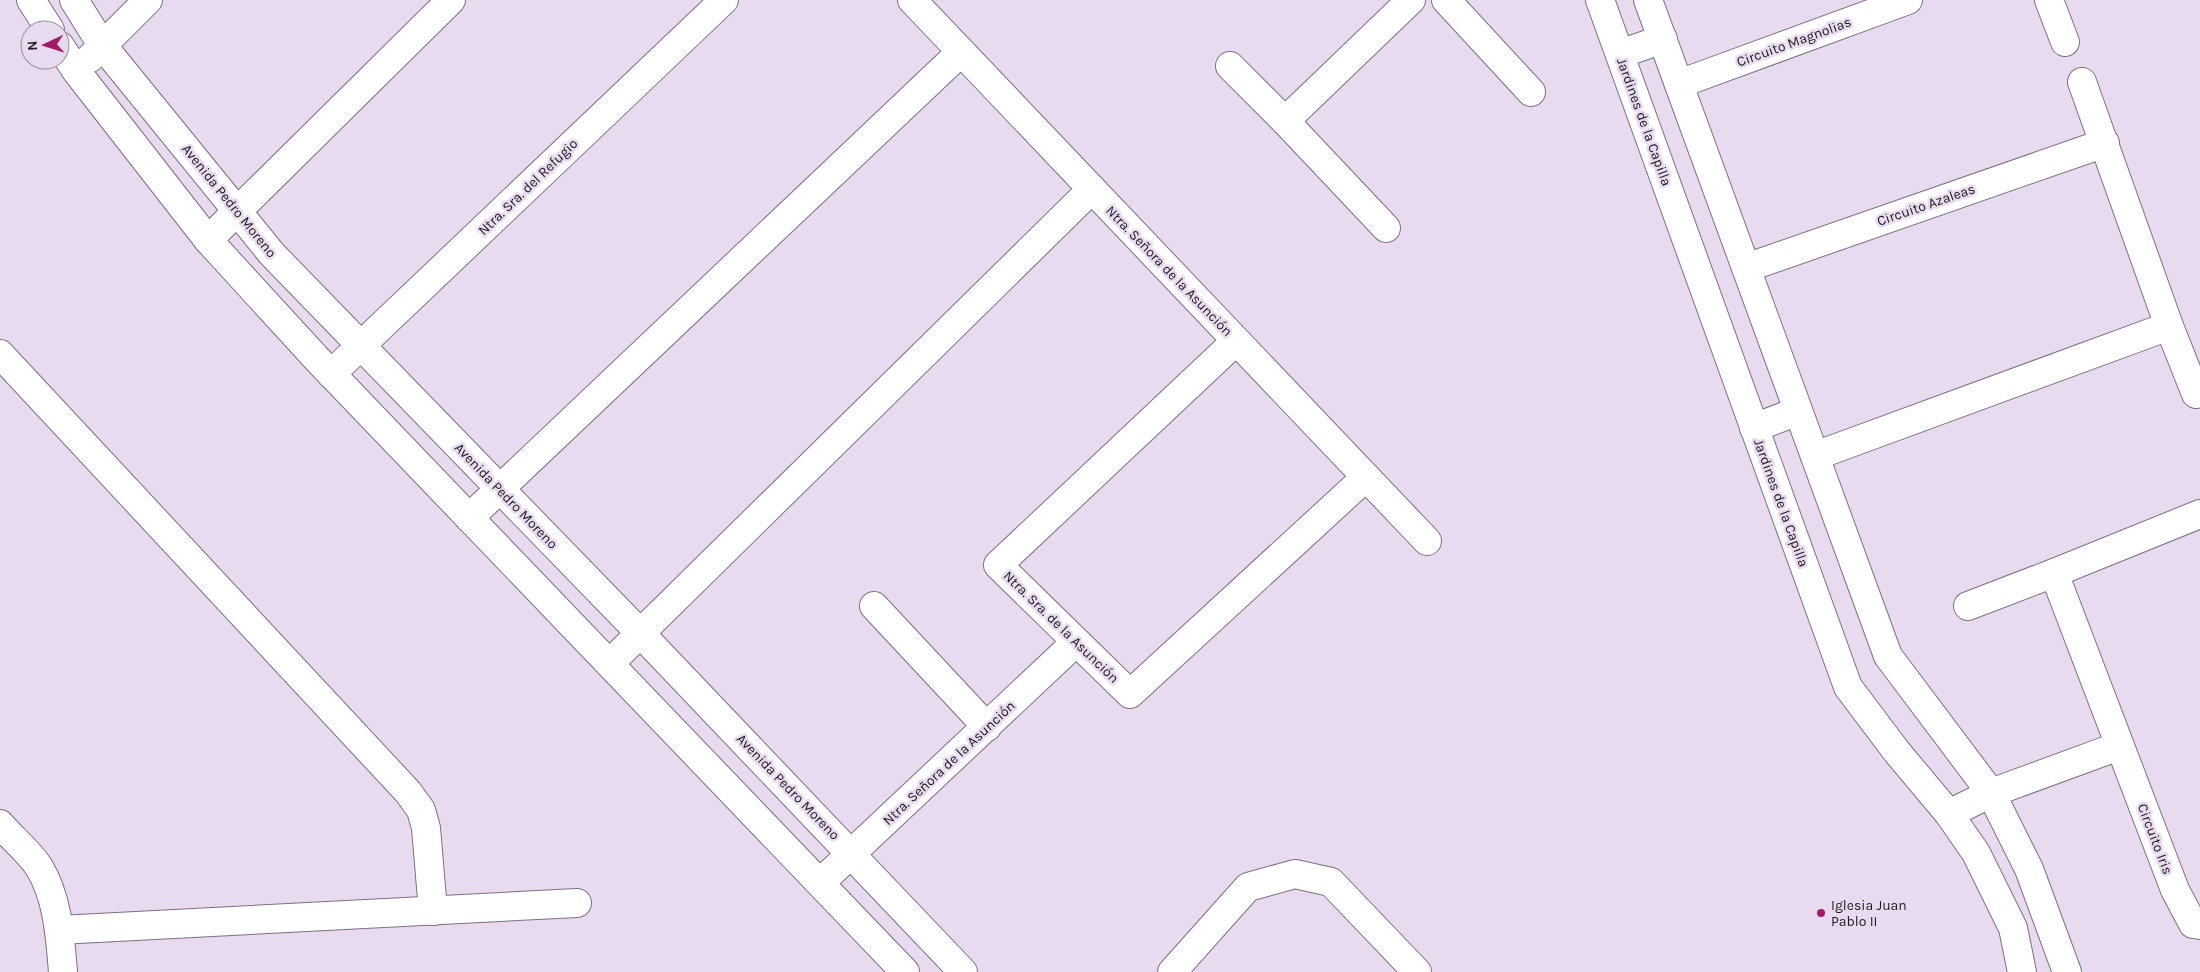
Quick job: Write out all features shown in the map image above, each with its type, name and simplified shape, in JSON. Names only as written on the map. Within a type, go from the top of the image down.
[{"type":"street","points":[[30,0],[43,20]]},
{"type":"street","name":"Avenida Pedro Moreno","points":[[74,0],[102,44],[272,254],[641,634],[963,972]]},
{"type":"street","points":[[77,72],[102,44],[148,0]]},
{"type":"street","points":[[208,240],[451,0]]},
{"type":"street","name":"Ntra. Sra. del Refugio","points":[[330,374],[361,347],[724,0]]},
{"type":"street","name":"Ntra. Señora de la Asunción","points":[[912,0],[1427,541]]},
{"type":"street","points":[[1285,121],[1411,0]]},
{"type":"street","points":[[1446,0],[1530,92]]},
{"type":"street","name":"Jardines de la Capilla","points":[[1600,0],[1848,688],[1897,752],[1949,814],[1976,853],[2013,928],[2022,972]]},
{"type":"street","points":[[1648,0],[1888,656],[1990,793],[2029,869],[2066,972]]},
{"type":"street","name":"Circuito Magnolias","points":[[1679,84],[1908,0]]},
{"type":"street","points":[[2048,0],[2065,42]]},
{"type":"street","points":[[1620,54],[1663,39]]},
{"type":"street","points":[[469,518],[498,488],[961,52]]},
{"type":"street","points":[[70,61],[208,240],[330,374],[821,882],[905,972]]},
{"type":"street","points":[[1230,66],[1386,228]]},
{"type":"street","points":[[2082,82],[2169,326],[2196,394]]},
{"type":"street","name":"Circuito Azaleas","points":[[1746,268],[2105,143]]},
{"type":"street","points":[[610,664],[1092,189]]},
{"type":"street","points":[[1815,456],[2169,326]]},
{"type":"street","name":"Ntra. Sra. de la Asunción","points":[[1236,341],[998,565],[1130,694],[1366,477]]},
{"type":"street","points":[[0,354],[408,792],[421,810],[426,828],[433,911]]},
{"type":"street","points":[[1754,428],[1798,411]]},
{"type":"street","points":[[1968,606],[2054,574],[2200,514]]},
{"type":"street","name":"Circuito Iris","points":[[2054,574],[2175,890],[2193,924],[2200,925]]},
{"type":"street","points":[[874,606],[987,727]]},
{"type":"street","name":"Ntra. Señora de la Asunción","points":[[821,882],[1076,642]]},
{"type":"street","points":[[1949,814],[1990,793],[2119,746]]},
{"type":"street","points":[[0,824],[38,867],[52,897],[59,930],[63,972]]},
{"type":"street","points":[[1172,972],[1248,887],[1295,874],[1331,882],[1417,972]]},
{"type":"street","points":[[59,930],[577,903]]},
{"type":"place","name":"Iglesia Juan Pablo II","points":[[1821,913]]}]
